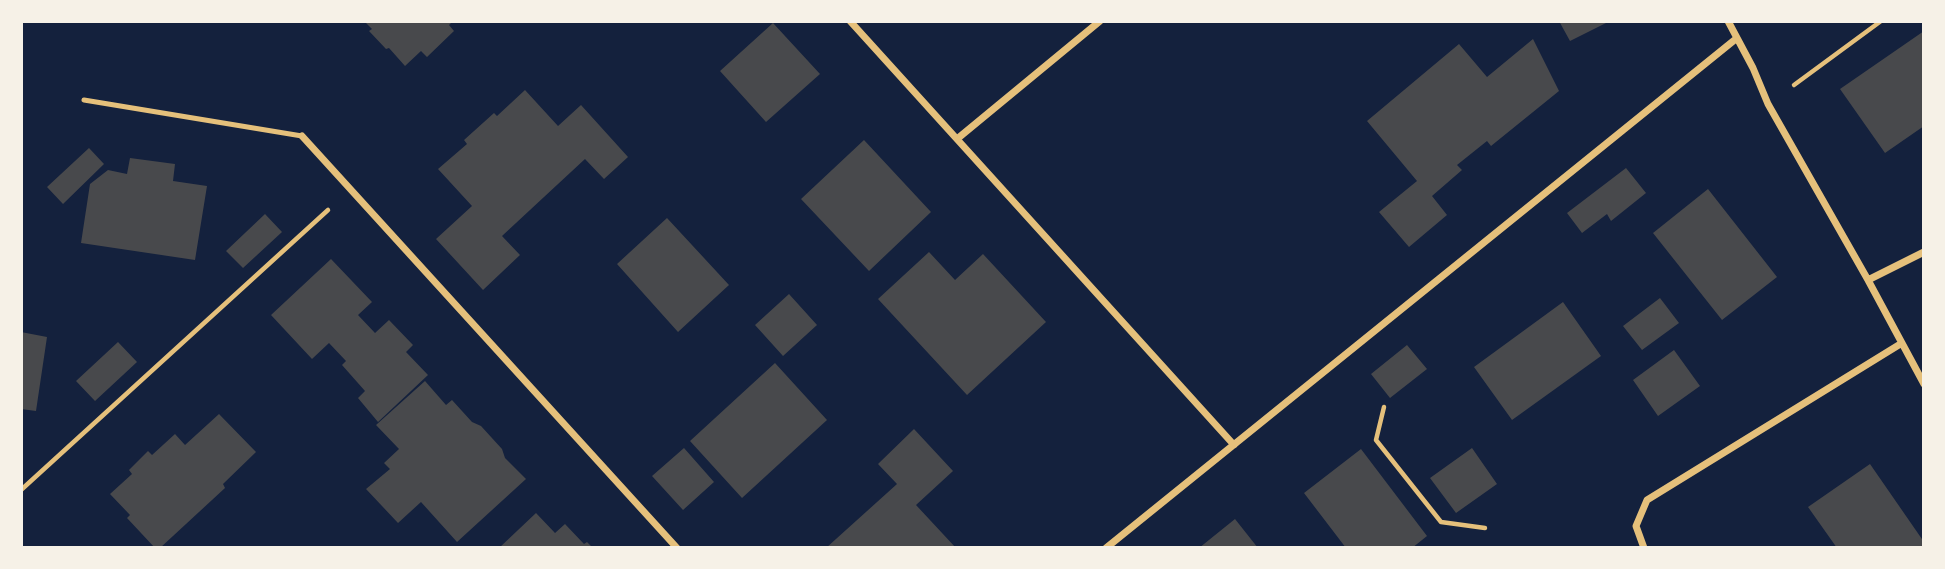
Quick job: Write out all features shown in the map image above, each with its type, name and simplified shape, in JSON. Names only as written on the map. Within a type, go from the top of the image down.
[{"type":"street","points":[[850,21],[1234,445]]},
{"type":"street","points":[[957,139],[1100,21]]},
{"type":"street","points":[[1728,21],[1753,68],[1768,104],[1924,384]]},
{"type":"street","points":[[1106,548],[1737,38]]},
{"type":"street","points":[[302,136],[677,548]]},
{"type":"street","points":[[1868,280],[1924,251]]},
{"type":"street","points":[[1644,548],[1636,526],[1647,500],[1902,343]]},
{"type":"lane","points":[[84,100],[302,136]]},
{"type":"path","points":[[1768,104],[1881,21]]},
{"type":"path","points":[[21,490],[349,190]]},
{"type":"path","points":[[1384,407],[1376,440],[1441,522],[1485,528]]},
{"type":"building","points":[[364,21],[453,21],[449,25],[454,31],[427,57],[421,51],[405,66],[369,31],[372,29]]},
{"type":"building","points":[[1559,21],[1610,21],[1570,41]]},
{"type":"building","points":[[773,23],[820,74],[766,122],[720,71]]},
{"type":"building","points":[[1924,31],[1924,126],[1885,153],[1840,89]]},
{"type":"building","points":[[1533,39],[1559,91],[1491,146],[1487,141],[1457,165],[1462,170],[1432,196],[1447,215],[1409,247],[1379,212],[1417,181],[1367,121],[1459,44],[1487,77]]},
{"type":"building","points":[[525,90],[558,126],[581,105],[628,157],[604,179],[585,159],[502,236],[520,255],[483,290],[436,239],[472,206],[438,169],[467,144],[464,140],[494,113],[497,116]]},
{"type":"building","points":[[864,140],[931,212],[869,271],[801,199]]},
{"type":"building","points":[[89,148],[104,164],[63,204],[47,187]]},
{"type":"building","points":[[130,158],[175,164],[173,181],[207,186],[195,260],[81,243],[90,184],[108,170],[127,174]]},
{"type":"building","points":[[1626,168],[1646,193],[1611,221],[1607,214],[1582,233],[1567,213]]},
{"type":"building","points":[[1708,189],[1777,277],[1722,320],[1653,233]]},
{"type":"building","points":[[265,214],[282,232],[243,268],[226,251]]},
{"type":"building","points":[[667,218],[729,285],[678,332],[617,264]]},
{"type":"building","points":[[929,252],[955,280],[983,254],[1046,322],[967,395],[878,299]]},
{"type":"building","points":[[331,259],[372,302],[358,315],[375,333],[389,320],[413,345],[406,352],[428,375],[378,422],[358,398],[365,391],[342,365],[346,361],[329,343],[312,359],[271,315]]},
{"type":"building","points":[[789,294],[817,325],[783,356],[755,325]]},
{"type":"building","points":[[1660,298],[1679,323],[1642,350],[1623,326]]},
{"type":"building","points":[[1563,302],[1601,356],[1512,420],[1474,367]]},
{"type":"building","points":[[21,332],[47,337],[36,411],[21,409]]},
{"type":"building","points":[[118,342],[137,362],[95,401],[76,381]]},
{"type":"building","points":[[1407,345],[1427,369],[1390,398],[1371,374]]},
{"type":"building","points":[[1674,350],[1700,386],[1658,416],[1633,380]]},
{"type":"building","points":[[775,363],[827,420],[742,498],[690,441]]},
{"type":"building","points":[[425,381],[446,405],[452,400],[472,422],[481,426],[502,449],[505,458],[526,479],[457,542],[421,502],[398,523],[366,489],[390,469],[384,463],[399,449],[376,425]]},
{"type":"building","points":[[219,414],[256,452],[223,484],[225,488],[160,548],[155,548],[127,518],[130,515],[110,494],[132,474],[129,470],[148,451],[152,455],[175,434],[185,445]]},
{"type":"building","points":[[914,429],[953,471],[916,505],[956,548],[826,548],[897,484],[878,464]]},
{"type":"building","points":[[684,448],[714,482],[683,510],[652,476]]},
{"type":"building","points":[[1472,448],[1497,484],[1456,513],[1430,478]]},
{"type":"building","points":[[1361,449],[1427,536],[1412,548],[1346,548],[1304,493]]},
{"type":"building","points":[[1870,464],[1924,542],[1924,548],[1837,548],[1808,507]]},
{"type":"building","points":[[536,513],[555,533],[565,524],[584,544],[587,542],[593,548],[499,548]]},
{"type":"building","points":[[1235,519],[1258,548],[1199,548]]}]
